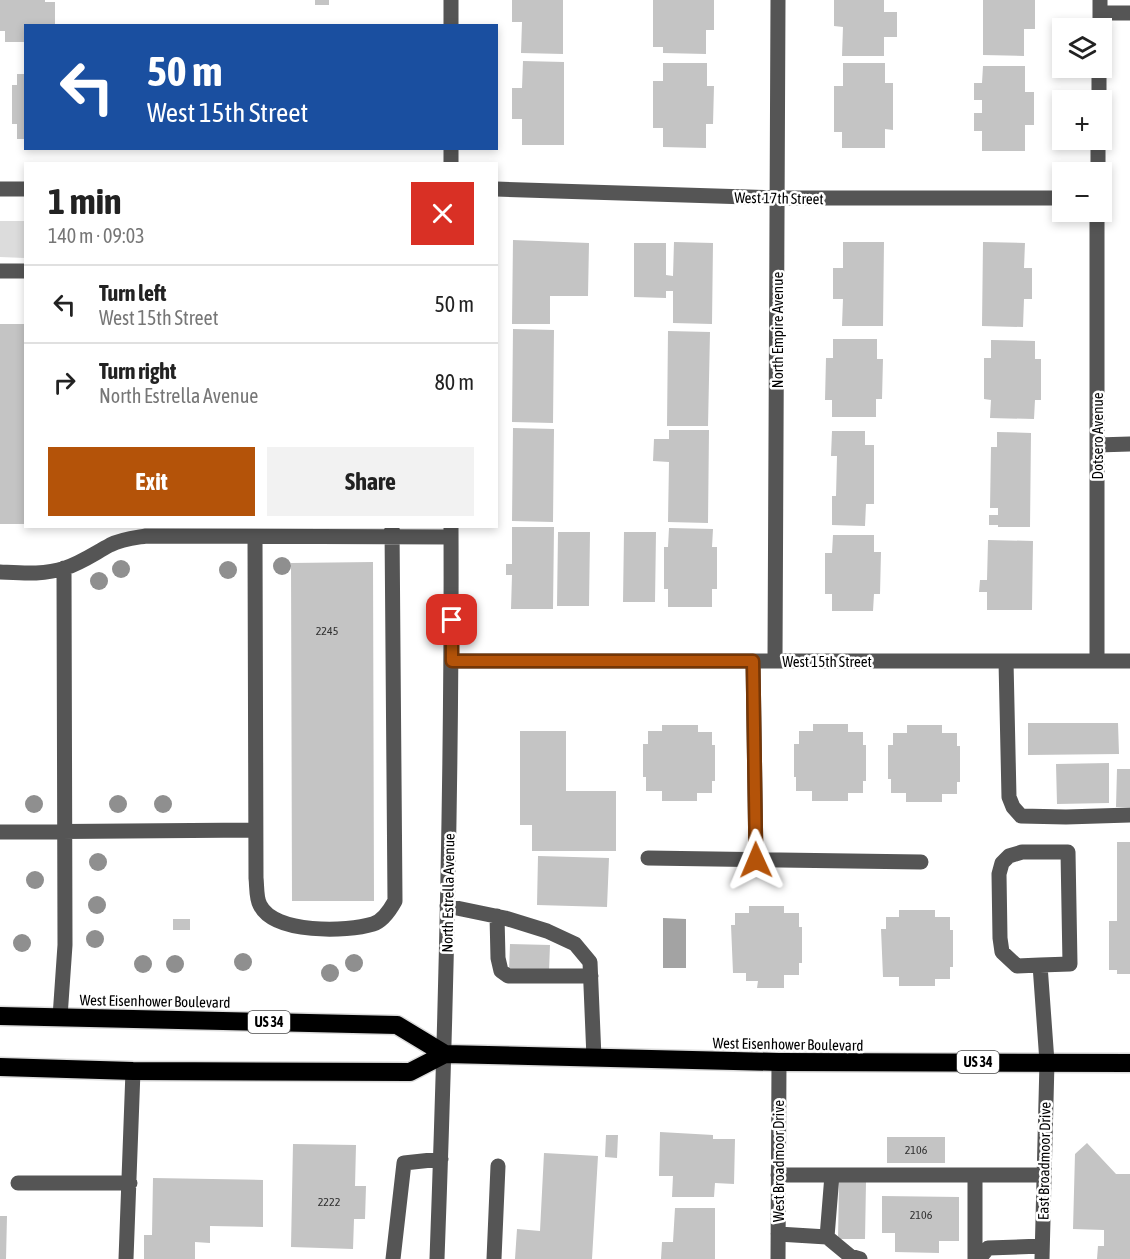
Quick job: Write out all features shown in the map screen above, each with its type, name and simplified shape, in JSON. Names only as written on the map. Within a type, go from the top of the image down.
[{"type":"highway","name":"West Eisenhower Boulevard","points":[[0,1016],[397,1025],[445,1054]]},
{"type":"highway","name":"West Eisenhower Boulevard","points":[[0,1067],[133,1071],[410,1072],[445,1054],[779,1062],[1130,1063]]},
{"type":"street","points":[[451,0],[451,24]]},
{"type":"street","name":"North Empire Avenue","points":[[775,661],[778,0]]},
{"type":"street","points":[[1100,14],[1130,13]]},
{"type":"street","points":[[0,189],[24,189]]},
{"type":"street","name":"West 17th Street","points":[[498,189],[778,198],[1052,198]]},
{"type":"street","name":"Dotsero Avenue","points":[[1097,661],[1098,222]]},
{"type":"street","points":[[0,271],[24,271]]},
{"type":"street","points":[[1097,445],[1130,444]]},
{"type":"street","points":[[255,537],[255,830],[256,878],[260,906],[278,922],[297,927],[350,928],[375,924],[389,912],[394,901],[393,532]]},
{"type":"street","points":[[0,572],[38,573],[64,568],[85,560],[111,544],[128,538],[146,536],[255,537],[451,532]]},
{"type":"street","name":"North Estrella Avenue","points":[[437,1259],[445,1054],[452,661],[451,532]]},
{"type":"street","points":[[60,1017],[65,945],[64,568]]},
{"type":"street","name":"West 15th Street","points":[[452,661],[1130,661]]},
{"type":"street","points":[[753,661],[756,860]]},
{"type":"street","points":[[1006,661],[1009,797],[1013,807],[1021,816],[1130,815]]},
{"type":"street","points":[[0,832],[255,830]]},
{"type":"street","points":[[1022,852],[1068,852],[1070,964],[1040,965],[1017,966],[1002,952],[999,874],[1002,862],[1009,856],[1022,852]]},
{"type":"street","points":[[648,858],[921,862]]},
{"type":"street","points":[[447,906],[497,916],[547,931],[575,944],[590,962],[594,1058]]},
{"type":"street","points":[[497,916],[498,958],[501,971],[508,976],[591,976]]},
{"type":"street","name":"East Broadmoor Drive","points":[[1040,965],[1047,1062],[1042,1253]]},
{"type":"street","name":"West Broadmoor Drive","points":[[778,1259],[779,1062]]},
{"type":"street","points":[[126,1259],[133,1071]]},
{"type":"street","points":[[393,1259],[404,1163],[441,1159]]},
{"type":"street","points":[[494,1259],[498,1166]]},
{"type":"street","points":[[778,1175],[1044,1175]]},
{"type":"street","points":[[827,1237],[832,1175]]},
{"type":"street","points":[[975,1175],[977,1259]]},
{"type":"street","points":[[18,1183],[130,1183]]},
{"type":"street","points":[[778,1234],[827,1237],[850,1256],[860,1259]]},
{"type":"street","points":[[977,1259],[988,1248],[1042,1253]]},
{"type":"shaded area","points":[[0,221],[24,221],[24,258],[0,257]]},
{"type":"shaded area","points":[[663,918],[686,919],[686,968],[663,968]]},
{"type":"building","points":[[0,0],[55,2],[55,24],[24,24],[24,42],[5,42],[5,31],[0,31]]},
{"type":"building","points":[[315,0],[329,0],[329,5],[315,5]]},
{"type":"building","points":[[512,0],[563,0],[563,54],[521,53],[522,22],[512,22]]},
{"type":"building","points":[[653,0],[714,0],[714,30],[706,30],[706,54],[663,53],[663,47],[653,47]]},
{"type":"building","points":[[834,0],[884,0],[884,12],[897,12],[897,37],[884,37],[884,56],[842,56],[843,27],[834,26]]},
{"type":"building","points":[[983,0],[1035,0],[1035,29],[1024,29],[1024,56],[983,55]]},
{"type":"building","points":[[523,61],[564,62],[564,145],[522,145],[522,119],[512,119],[512,88],[522,88]]},
{"type":"building","points":[[663,63],[707,63],[707,86],[714,86],[713,124],[706,124],[706,148],[663,147],[663,128],[653,128],[653,81],[663,81]]},
{"type":"building","points":[[843,63],[885,63],[885,83],[893,83],[893,130],[885,129],[885,148],[842,148],[842,132],[834,132],[834,86],[843,86]]},
{"type":"building","points":[[983,66],[1025,66],[1025,92],[1034,92],[1034,125],[1025,125],[1025,151],[982,151],[982,131],[974,131],[974,113],[982,113],[982,100],[974,100],[974,83],[982,83]]},
{"type":"building","points":[[17,74],[24,74],[24,139],[17,139],[17,124],[12,124],[12,85],[17,85]]},
{"type":"building","points":[[513,240],[589,243],[588,296],[550,296],[550,324],[512,324]]},
{"type":"building","points":[[674,242],[713,243],[712,324],[673,323],[673,291],[666,291],[666,298],[634,297],[634,243],[666,243],[666,275],[673,276]]},
{"type":"building","points":[[843,242],[884,242],[883,326],[842,326],[843,299],[833,299],[833,268],[843,268]]},
{"type":"building","points":[[983,242],[1025,243],[1024,268],[1032,268],[1032,299],[1024,299],[1023,327],[982,326]]},
{"type":"building","points":[[0,324],[24,324],[24,524],[0,524]]},
{"type":"building","points":[[513,329],[554,330],[553,423],[512,422]]},
{"type":"building","points":[[668,331],[710,332],[708,426],[667,426]]},
{"type":"building","points":[[833,339],[877,339],[877,359],[883,359],[882,399],[876,399],[876,417],[832,417],[832,400],[825,400],[826,358],[833,358]]},
{"type":"building","points":[[991,340],[1035,341],[1035,359],[1041,359],[1041,400],[1035,400],[1034,419],[990,418],[991,400],[984,399],[984,358],[991,358]]},
{"type":"building","points":[[513,428],[554,429],[553,522],[512,521]]},
{"type":"building","points":[[669,430],[709,430],[708,523],[668,522],[669,462],[653,461],[654,439],[669,439]]},
{"type":"building","points":[[832,431],[865,431],[865,445],[874,445],[874,504],[866,504],[865,526],[832,525],[832,496],[836,496],[837,456],[831,456]]},
{"type":"building","points":[[997,432],[1031,433],[1030,527],[989,525],[989,515],[998,515],[998,508],[990,508],[991,447],[997,447]]},
{"type":"building","points":[[512,527],[554,527],[553,609],[511,609],[512,575],[506,575],[506,564],[512,564]]},
{"type":"building","points":[[669,528],[713,529],[712,547],[717,547],[717,589],[712,589],[712,607],[668,607],[668,589],[664,589],[664,547],[668,547]]},
{"type":"building","points":[[558,532],[590,532],[589,606],[557,606]]},
{"type":"building","points":[[624,532],[656,532],[655,602],[623,602]]},
{"type":"building","points":[[833,535],[874,535],[874,552],[881,552],[880,594],[874,594],[873,611],[832,611],[832,594],[825,594],[825,553],[832,553]]},
{"type":"building","points":[[988,540],[1033,541],[1032,610],[987,610],[987,592],[979,592],[980,580],[987,580]]},
{"type":"building","points":[[373,562],[374,901],[292,901],[291,563]]},
{"type":"building","points":[[1028,723],[1118,723],[1119,754],[1028,755]]},
{"type":"building","points":[[813,724],[848,724],[848,732],[863,732],[863,745],[866,745],[866,781],[863,781],[863,793],[848,793],[848,801],[812,801],[812,791],[796,791],[794,744],[799,744],[799,731],[813,731]]},
{"type":"building","points":[[662,725],[698,725],[698,732],[712,732],[712,745],[715,745],[715,781],[712,781],[712,793],[697,793],[697,801],[662,801],[662,791],[646,791],[646,777],[643,777],[643,744],[648,744],[648,731],[662,731]]},
{"type":"building","points":[[907,725],[942,725],[942,733],[957,733],[957,746],[960,746],[960,782],[957,782],[957,794],[942,794],[942,802],[906,802],[906,793],[891,793],[891,779],[888,779],[888,745],[893,745],[893,733],[907,733]]},
{"type":"building","points":[[520,731],[566,731],[566,791],[616,791],[616,851],[532,851],[532,825],[520,825]]},
{"type":"building","points":[[1109,763],[1109,803],[1057,804],[1056,764]]},
{"type":"building","points":[[1117,769],[1130,769],[1130,807],[1116,807]]},
{"type":"building","points":[[1117,842],[1130,842],[1130,974],[1117,974],[1117,970],[1109,970],[1109,921],[1117,921]]},
{"type":"building","points":[[538,856],[609,858],[607,907],[537,905]]},
{"type":"building","points":[[749,906],[784,906],[784,913],[799,913],[799,927],[802,927],[802,963],[799,963],[799,975],[784,975],[784,988],[757,988],[758,981],[746,981],[746,973],[733,973],[731,925],[735,925],[735,913],[749,913]]},
{"type":"building","points":[[899,910],[935,910],[935,917],[950,917],[950,930],[953,930],[953,967],[950,967],[950,979],[935,979],[935,986],[899,986],[899,977],[883,977],[881,929],[886,929],[886,917],[899,917]]},
{"type":"building","points":[[173,919],[190,919],[190,930],[173,930]]},
{"type":"building","points":[[510,944],[550,945],[549,971],[509,970]]},
{"type":"building","points":[[660,1132],[713,1135],[713,1139],[735,1139],[734,1184],[715,1183],[714,1197],[672,1197],[673,1176],[659,1176]]},
{"type":"building","points":[[606,1135],[618,1135],[617,1158],[605,1157]]},
{"type":"building","points":[[887,1137],[945,1137],[945,1163],[887,1163]]},
{"type":"building","points":[[1087,1143],[1116,1174],[1130,1174],[1130,1259],[1097,1259],[1098,1246],[1104,1246],[1104,1230],[1073,1229],[1075,1154]]},
{"type":"building","points":[[293,1144],[356,1145],[355,1186],[366,1186],[365,1219],[354,1219],[353,1249],[291,1247]]},
{"type":"building","points":[[544,1153],[598,1156],[592,1259],[515,1259],[517,1229],[540,1231]]},
{"type":"building","points":[[153,1178],[263,1180],[263,1227],[210,1226],[210,1243],[195,1242],[195,1259],[144,1259],[144,1235],[152,1235]]},
{"type":"building","points":[[839,1181],[866,1182],[865,1239],[838,1239]]},
{"type":"building","points":[[882,1196],[959,1197],[959,1241],[939,1241],[939,1253],[895,1252],[895,1233],[882,1233]]},
{"type":"building","points":[[675,1208],[715,1208],[715,1259],[661,1259],[662,1242],[673,1242]]},
{"type":"building","points":[[0,1216],[7,1216],[6,1259],[0,1259]]},
{"type":"route","points":[[452,620],[452,661],[753,661],[756,860]]}]
